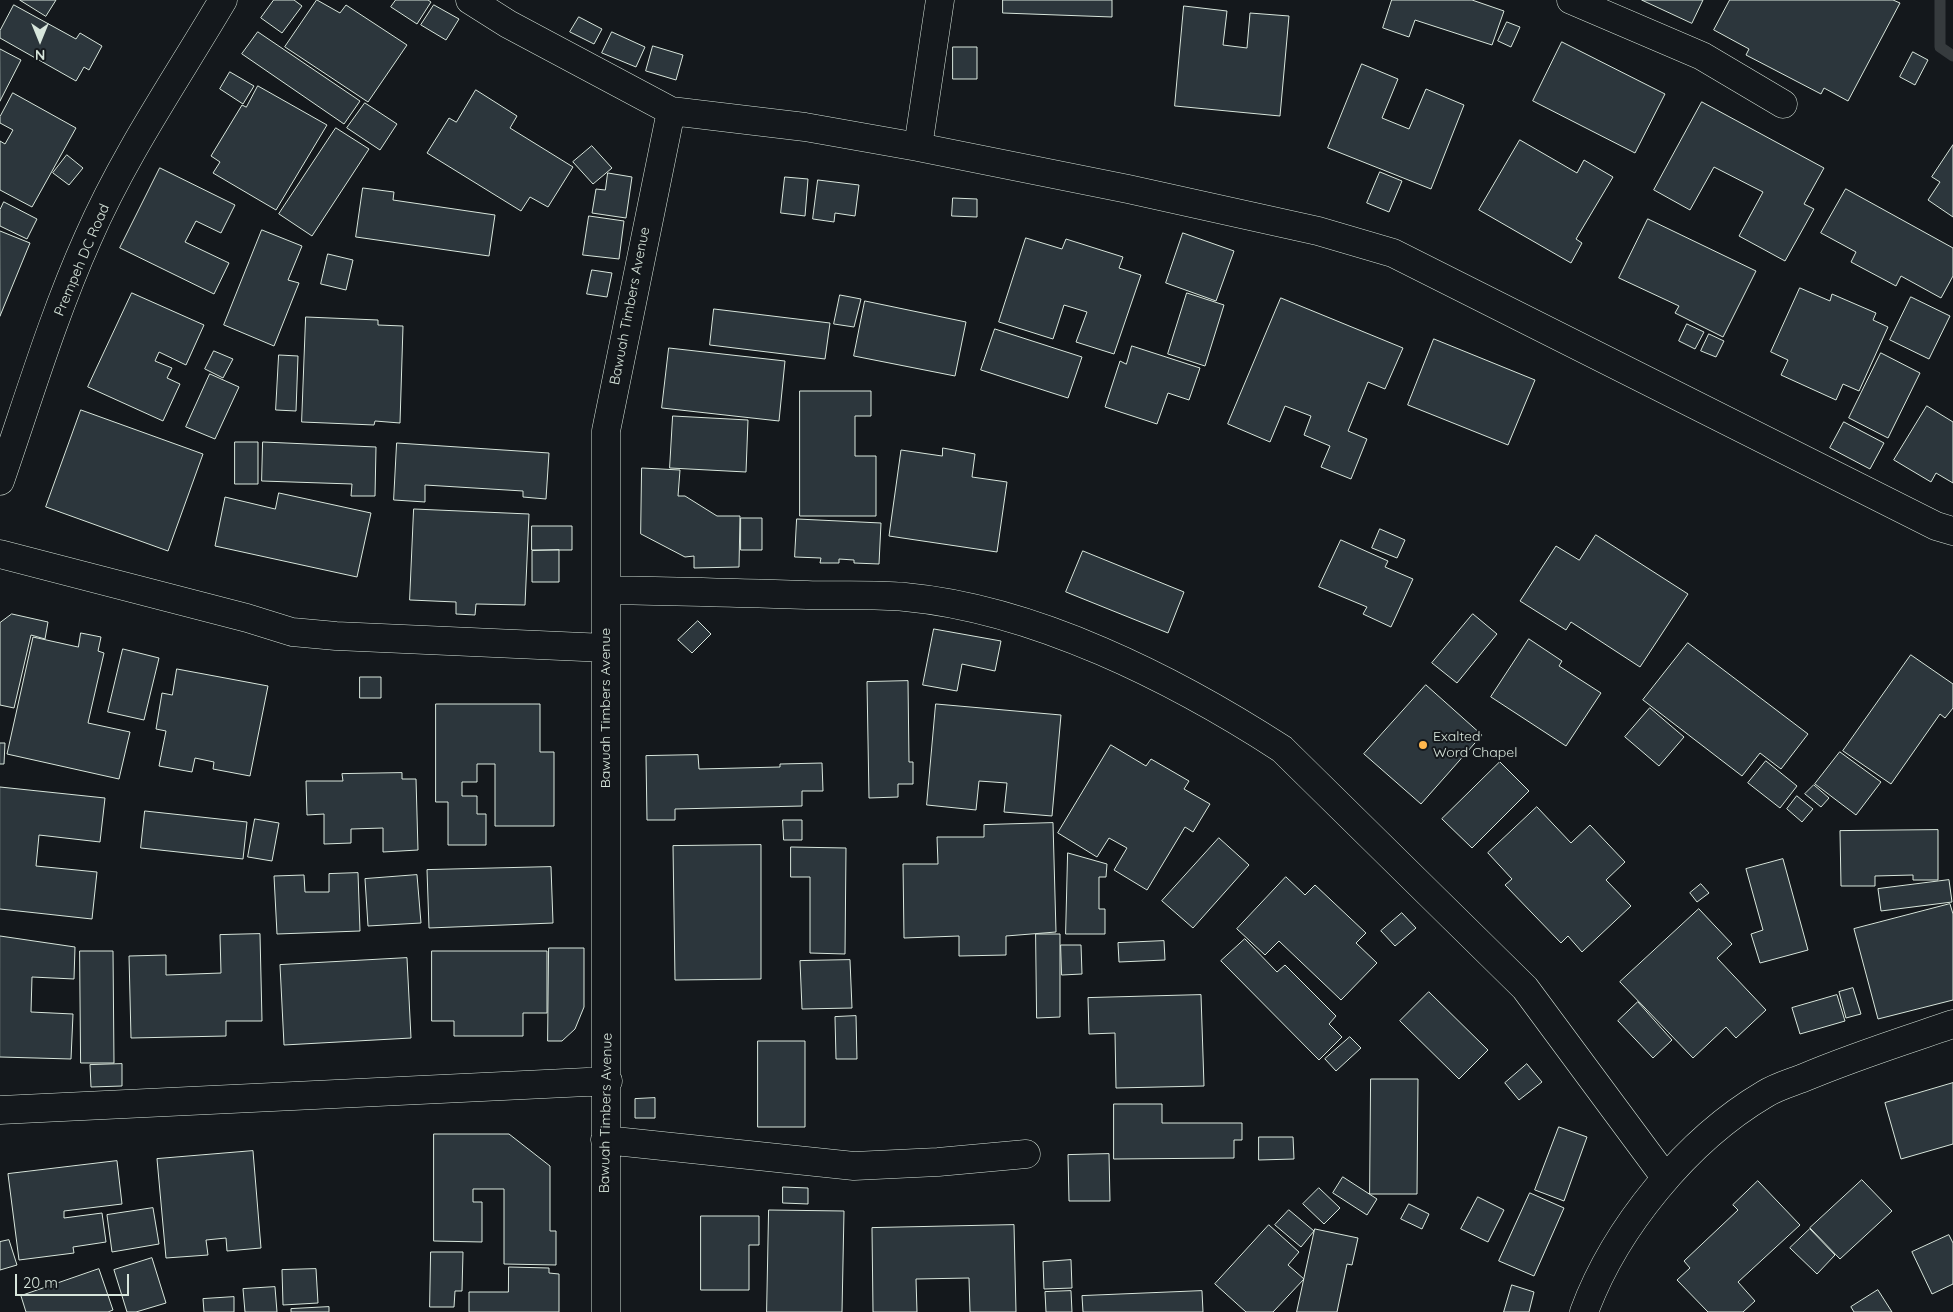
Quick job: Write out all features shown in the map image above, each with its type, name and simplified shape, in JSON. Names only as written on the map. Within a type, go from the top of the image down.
[{"type":"street","name":"Prempeh DC Road","points":[[0,481],[60,310],[88,238],[119,175],[223,0]]},
{"type":"street","points":[[470,0],[508,24],[671,111],[805,127],[1128,188],[1318,231],[1393,253],[1936,526],[1953,531]]},
{"type":"street","points":[[918,147],[940,0]]},
{"type":"street","points":[[1571,0],[1702,56],[1783,104]]},
{"type":"street","name":"Bawuah Timbers Avenue","points":[[606,1312],[605,1140],[608,1081],[606,431],[671,111]]},
{"type":"street","points":[[0,554],[246,618],[292,632],[336,636],[606,648]]},
{"type":"street","points":[[606,590],[906,597],[975,609],[1068,636],[1124,661],[1243,724],[1282,749],[1525,988],[1665,1177]]},
{"type":"street","points":[[1584,1312],[1590,1296],[1623,1236],[1665,1177],[1723,1122],[1766,1093],[1837,1063],[1953,1024]]},
{"type":"street","points":[[0,1110],[608,1081]]},
{"type":"street","points":[[605,1140],[854,1166],[938,1162],[1026,1154]]},
{"type":"building","points":[[20,0],[56,0],[46,16]]},
{"type":"building","points":[[274,0],[294,0],[302,6],[282,33],[261,18]]},
{"type":"building","points":[[317,0],[340,13],[346,5],[407,45],[368,102],[285,47]]},
{"type":"building","points":[[396,0],[428,0],[431,2],[417,24],[391,7]]},
{"type":"building","points":[[1003,0],[1112,0],[1112,17],[1003,13]]},
{"type":"building","points":[[1392,0],[1472,0],[1504,11],[1492,45],[1415,20],[1409,37],[1383,28]]},
{"type":"building","points":[[1642,0],[1703,0],[1692,23]]},
{"type":"building","points":[[1730,0],[1893,0],[1900,3],[1848,101],[1824,88],[1821,94],[1746,55],[1749,49],[1714,30]]},
{"type":"building","points":[[14,5],[76,39],[80,33],[102,46],[89,70],[84,67],[76,81],[0,38],[0,31]]},
{"type":"building","points":[[434,5],[459,19],[446,40],[421,25]]},
{"type":"building","points":[[1184,6],[1227,11],[1223,45],[1247,48],[1250,13],[1289,16],[1280,116],[1175,106]]},
{"type":"building","points":[[579,17],[602,29],[594,44],[570,32]]},
{"type":"building","points":[[1507,22],[1520,27],[1511,47],[1498,41]]},
{"type":"building","points":[[258,32],[360,101],[344,124],[242,54]]},
{"type":"building","points":[[612,32],[645,47],[636,67],[602,53]]},
{"type":"building","points":[[1562,42],[1665,94],[1635,153],[1533,101]]},
{"type":"building","points":[[653,46],[683,55],[676,80],[646,71]]},
{"type":"building","points":[[953,47],[977,47],[977,79],[953,79]]},
{"type":"building","points":[[0,49],[21,60],[0,101]]},
{"type":"building","points":[[1913,52],[1928,60],[1915,85],[1900,77]]},
{"type":"building","points":[[1362,64],[1398,79],[1382,118],[1409,129],[1426,89],[1464,105],[1431,189],[1328,148]]},
{"type":"building","points":[[230,72],[254,86],[243,104],[220,89]]},
{"type":"building","points":[[258,86],[327,125],[276,210],[213,173],[220,162],[211,156],[242,105],[246,107]]},
{"type":"building","points":[[476,90],[517,116],[510,128],[573,167],[548,207],[530,197],[521,211],[427,153],[449,118],[456,122]]},
{"type":"building","points":[[13,93],[76,128],[32,207],[0,190],[0,141],[5,144],[13,130],[0,123],[0,117]]},
{"type":"building","points":[[1702,102],[1824,168],[1804,204],[1814,209],[1785,261],[1739,236],[1763,192],[1714,167],[1690,210],[1654,190]]},
{"type":"building","points":[[365,103],[397,124],[380,150],[347,128]]},
{"type":"building","points":[[336,128],[369,149],[312,236],[279,214]]},
{"type":"building","points":[[1520,140],[1577,173],[1584,160],[1613,177],[1576,239],[1582,243],[1571,263],[1479,210]]},
{"type":"building","points":[[1953,145],[1953,217],[1928,200],[1940,182],[1932,177]]},
{"type":"building","points":[[592,146],[612,168],[593,184],[573,162]]},
{"type":"building","points":[[67,155],[83,168],[69,185],[53,173]]},
{"type":"building","points":[[160,168],[235,205],[221,233],[196,221],[185,242],[229,263],[214,294],[120,248]]},
{"type":"building","points":[[1380,172],[1402,181],[1389,212],[1367,203]]},
{"type":"building","points":[[608,173],[632,177],[626,218],[592,213],[596,189],[605,190]]},
{"type":"building","points":[[785,177],[808,179],[805,216],[781,213]]},
{"type":"building","points":[[818,180],[859,185],[855,216],[835,213],[834,222],[813,219]]},
{"type":"building","points":[[363,188],[394,192],[393,200],[495,215],[489,256],[356,237]]},
{"type":"building","points":[[1846,189],[1953,248],[1953,276],[1941,298],[1901,276],[1896,286],[1851,262],[1856,252],[1821,233]]},
{"type":"building","points":[[953,198],[977,199],[977,217],[952,216]]},
{"type":"building","points":[[4,202],[37,219],[27,239],[0,226],[0,210]]},
{"type":"building","points":[[589,216],[624,221],[619,259],[583,255]]},
{"type":"building","points":[[1648,219],[1756,271],[1723,337],[1675,313],[1679,306],[1619,278]]},
{"type":"building","points":[[262,230],[302,246],[288,280],[299,283],[274,346],[224,325]]},
{"type":"building","points":[[0,231],[30,243],[0,316]]},
{"type":"building","points":[[1183,233],[1234,251],[1216,301],[1166,283]]},
{"type":"building","points":[[1026,238],[1062,249],[1066,239],[1123,257],[1119,268],[1141,275],[1114,354],[1076,342],[1087,312],[1064,305],[1053,339],[999,322]]},
{"type":"building","points":[[328,254],[353,260],[346,290],[321,284]]},
{"type":"building","points":[[592,270],[612,273],[607,297],[587,294]]},
{"type":"building","points":[[1800,288],[1830,301],[1832,294],[1876,313],[1873,320],[1888,327],[1859,391],[1843,384],[1836,400],[1781,375],[1788,360],[1771,352]]},
{"type":"building","points":[[132,293],[204,325],[186,365],[159,352],[155,361],[172,368],[167,378],[180,384],[163,421],[88,387]]},
{"type":"building","points":[[1187,293],[1224,305],[1205,366],[1168,354]]},
{"type":"building","points":[[840,295],[861,299],[854,327],[834,324]]},
{"type":"building","points":[[1911,297],[1950,316],[1929,359],[1890,340]]},
{"type":"building","points":[[1281,298],[1403,348],[1385,389],[1368,382],[1348,431],[1367,439],[1351,479],[1321,467],[1330,446],[1304,435],[1311,416],[1285,406],[1270,442],[1228,424]]},
{"type":"building","points":[[865,301],[966,322],[955,376],[854,356]]},
{"type":"building","points":[[714,309],[830,323],[825,359],[710,345]]},
{"type":"building","points":[[306,317],[378,320],[378,325],[403,326],[400,423],[375,421],[374,425],[302,422]]},
{"type":"building","points":[[1687,324],[1704,332],[1695,349],[1679,341]]},
{"type":"building","points":[[995,329],[1082,357],[1068,398],[981,370]]},
{"type":"building","points":[[1709,334],[1724,341],[1716,357],[1701,351]]},
{"type":"building","points":[[1434,339],[1535,380],[1508,445],[1408,405]]},
{"type":"building","points":[[1132,346],[1200,368],[1189,400],[1168,393],[1157,424],[1105,407],[1120,361],[1126,364]]},
{"type":"building","points":[[669,348],[785,361],[779,421],[662,408]]},
{"type":"building","points":[[214,351],[233,359],[223,378],[205,369]]},
{"type":"building","points":[[1881,353],[1920,373],[1888,438],[1849,418]]},
{"type":"building","points":[[279,355],[298,356],[296,411],[276,410]]},
{"type":"building","points":[[210,374],[239,387],[215,439],[186,427]]},
{"type":"building","points":[[800,391],[871,391],[871,416],[855,416],[855,456],[876,456],[876,516],[800,516]]},
{"type":"building","points":[[1927,406],[1953,422],[1953,483],[1936,473],[1931,482],[1894,460]]},
{"type":"building","points":[[81,410],[203,454],[168,551],[46,507]]},
{"type":"building","points":[[673,416],[748,420],[746,472],[670,468]]},
{"type":"building","points":[[1844,422],[1884,443],[1870,469],[1830,448]]},
{"type":"building","points":[[235,442],[258,442],[258,484],[235,484]]},
{"type":"building","points":[[263,442],[376,447],[375,496],[351,496],[352,484],[262,481]]},
{"type":"building","points":[[397,443],[549,453],[546,499],[523,497],[523,491],[425,485],[425,502],[394,500]]},
{"type":"building","points":[[943,448],[975,454],[972,477],[1007,482],[997,552],[889,536],[901,450],[942,456]]},
{"type":"building","points":[[642,468],[680,470],[678,496],[685,496],[717,516],[740,516],[739,567],[694,568],[694,556],[685,557],[641,534]]},
{"type":"building","points":[[279,493],[371,513],[357,577],[215,546],[225,497],[275,509]]},
{"type":"building","points":[[414,509],[529,514],[525,605],[476,604],[475,615],[456,614],[456,602],[410,600]]},
{"type":"building","points":[[741,518],[762,518],[762,550],[741,550]]},
{"type":"building","points":[[797,519],[881,523],[879,564],[854,563],[854,560],[839,559],[839,563],[820,563],[821,558],[795,557]]},
{"type":"building","points":[[532,526],[572,526],[572,550],[532,550]]},
{"type":"building","points":[[1380,529],[1405,540],[1397,558],[1372,548]]},
{"type":"building","points":[[1596,535],[1688,594],[1640,667],[1571,622],[1566,630],[1520,601],[1556,546],[1579,560]]},
{"type":"building","points":[[1341,540],[1388,561],[1385,567],[1413,579],[1391,627],[1363,614],[1367,607],[1319,587]]},
{"type":"building","points":[[559,550],[559,582],[532,582],[532,551]]},
{"type":"building","points":[[1083,551],[1184,592],[1168,633],[1066,592]]},
{"type":"building","points":[[12,614],[48,622],[45,639],[31,635],[14,708],[0,705],[0,623]]},
{"type":"building","points":[[1473,614],[1497,634],[1457,683],[1432,663]]},
{"type":"building","points":[[698,621],[711,634],[692,653],[678,640]]},
{"type":"building","points":[[934,629],[1001,641],[995,671],[962,664],[957,691],[923,685]]},
{"type":"building","points":[[81,633],[101,637],[98,651],[104,653],[88,723],[130,732],[119,779],[7,754],[33,637],[78,647]]},
{"type":"building","points":[[1529,639],[1562,661],[1559,666],[1601,693],[1566,746],[1491,697]]},
{"type":"building","points":[[1688,643],[1808,734],[1781,769],[1760,753],[1742,776],[1643,700]]},
{"type":"building","points":[[123,649],[159,658],[144,720],[108,712]]},
{"type":"building","points":[[1911,655],[1953,684],[1953,708],[1945,718],[1940,714],[1891,784],[1843,751]]},
{"type":"building","points":[[177,669],[268,686],[250,776],[213,769],[214,762],[195,758],[192,772],[159,766],[166,731],[156,729],[162,693],[172,695]]},
{"type":"building","points":[[360,677],[381,677],[381,698],[360,698]]},
{"type":"building","points":[[908,681],[909,762],[913,762],[913,784],[898,784],[898,797],[869,798],[867,682]]},
{"type":"building","name":"Exalted Word Chapel","points":[[1426,685],[1482,735],[1421,804],[1364,754]]},
{"type":"building","points":[[436,704],[540,704],[540,752],[554,752],[554,826],[495,826],[495,764],[477,764],[477,782],[462,782],[462,796],[477,796],[477,814],[486,814],[486,845],[448,845],[448,802],[436,802]]},
{"type":"building","points":[[936,704],[1061,715],[1052,816],[1004,812],[1007,783],[979,781],[976,810],[927,805]]},
{"type":"building","points":[[1650,708],[1684,737],[1659,766],[1625,737]]},
{"type":"building","points":[[0,743],[5,743],[4,764],[0,764]]},
{"type":"building","points":[[1111,745],[1146,766],[1151,759],[1189,781],[1184,789],[1210,804],[1193,832],[1185,827],[1147,890],[1114,870],[1127,848],[1109,838],[1097,857],[1058,833]]},
{"type":"building","points":[[1840,752],[1881,782],[1856,815],[1815,784]]},
{"type":"building","points":[[698,755],[699,769],[780,767],[780,764],[822,763],[823,791],[802,791],[802,806],[675,809],[675,820],[647,820],[646,756]]},
{"type":"building","points":[[1766,761],[1797,786],[1780,808],[1748,783]]},
{"type":"building","points":[[1500,762],[1529,791],[1472,848],[1442,819]]},
{"type":"building","points":[[402,773],[402,779],[416,779],[418,850],[383,852],[383,828],[351,829],[351,843],[324,844],[324,814],[307,815],[306,781],[343,781],[342,774]]},
{"type":"building","points":[[1814,785],[1829,798],[1821,807],[1805,794]]},
{"type":"building","points":[[0,787],[105,798],[100,842],[39,835],[36,866],[97,872],[92,919],[0,909]]},
{"type":"building","points":[[1797,796],[1813,809],[1802,822],[1787,809]]},
{"type":"building","points":[[1537,807],[1571,843],[1590,825],[1625,862],[1606,880],[1631,906],[1582,952],[1568,936],[1561,943],[1505,885],[1512,879],[1488,853]]},
{"type":"building","points":[[145,811],[247,822],[243,859],[141,848]]},
{"type":"building","points":[[255,819],[279,823],[272,861],[248,857]]},
{"type":"building","points":[[783,820],[802,820],[802,840],[784,840]]},
{"type":"building","points":[[1053,823],[1056,932],[1006,936],[1006,955],[959,956],[959,936],[904,938],[903,864],[938,864],[937,837],[984,837],[984,825]]},
{"type":"building","points":[[1938,830],[1938,880],[1913,880],[1913,875],[1875,876],[1875,886],[1841,886],[1840,831]]},
{"type":"building","points":[[1219,838],[1249,865],[1193,928],[1162,901]]},
{"type":"building","points":[[761,845],[761,979],[675,980],[673,846]]},
{"type":"building","points":[[791,847],[846,848],[845,954],[810,953],[810,877],[791,877]]},
{"type":"building","points":[[1068,853],[1107,864],[1106,877],[1099,877],[1099,909],[1105,909],[1105,934],[1066,934]]},
{"type":"building","points":[[1783,859],[1808,950],[1760,963],[1751,934],[1763,930],[1746,869]]},
{"type":"building","points":[[551,867],[553,923],[429,928],[427,870]]},
{"type":"building","points":[[358,873],[360,931],[277,934],[274,876],[304,875],[305,892],[329,892],[329,874]]},
{"type":"building","points":[[417,875],[421,923],[368,926],[365,879]]},
{"type":"building","points":[[1286,877],[1305,895],[1315,885],[1366,933],[1356,943],[1377,963],[1341,1000],[1279,941],[1265,955],[1237,929]]},
{"type":"building","points":[[1949,880],[1952,902],[1881,911],[1878,889]]},
{"type":"building","points":[[1701,884],[1709,893],[1697,902],[1690,893]]},
{"type":"building","points":[[1950,904],[1953,914],[1953,1000],[1878,1019],[1854,929]]},
{"type":"building","points":[[1699,909],[1732,944],[1717,958],[1766,1010],[1736,1038],[1726,1027],[1693,1058],[1620,982]]},
{"type":"building","points":[[1402,913],[1416,928],[1395,946],[1381,931]]},
{"type":"building","points":[[260,934],[262,1021],[226,1021],[226,1036],[131,1038],[129,956],[166,955],[166,975],[221,973],[220,935]]},
{"type":"building","points":[[1036,934],[1060,934],[1060,1017],[1037,1018]]},
{"type":"building","points":[[0,936],[75,947],[74,979],[32,977],[31,1012],[73,1014],[71,1059],[0,1057]]},
{"type":"building","points":[[1245,939],[1277,972],[1285,965],[1336,1016],[1329,1024],[1342,1037],[1319,1060],[1221,961]]},
{"type":"building","points":[[1164,941],[1165,960],[1119,962],[1118,943]]},
{"type":"building","points":[[1061,945],[1081,945],[1082,974],[1062,975]]},
{"type":"building","points":[[549,948],[584,948],[584,1007],[575,1029],[562,1041],[548,1041]]},
{"type":"building","points":[[80,951],[113,951],[114,1063],[81,1063]]},
{"type":"building","points":[[432,951],[547,951],[547,1013],[523,1013],[523,1036],[454,1036],[454,1021],[432,1021]]},
{"type":"building","points":[[407,958],[411,1038],[284,1045],[280,965]]},
{"type":"building","points":[[850,960],[852,1008],[802,1009],[800,961]]},
{"type":"building","points":[[1853,988],[1861,1014],[1846,1018],[1839,992]]},
{"type":"building","points":[[1429,992],[1488,1050],[1459,1079],[1400,1021]]},
{"type":"building","points":[[1201,995],[1204,1086],[1116,1088],[1115,1033],[1089,1034],[1088,998]]},
{"type":"building","points":[[1837,995],[1845,1021],[1800,1034],[1792,1008]]},
{"type":"building","points":[[1638,1002],[1672,1040],[1653,1058],[1618,1021]]},
{"type":"building","points":[[856,1016],[857,1059],[836,1059],[835,1017]]},
{"type":"building","points":[[1350,1037],[1361,1048],[1336,1071],[1325,1059]]},
{"type":"building","points":[[758,1041],[805,1041],[805,1127],[758,1127]]},
{"type":"building","points":[[122,1064],[122,1086],[91,1087],[90,1065]]},
{"type":"building","points":[[1527,1064],[1542,1082],[1519,1100],[1505,1083]]},
{"type":"building","points":[[1371,1079],[1418,1079],[1417,1194],[1370,1194]]},
{"type":"building","points":[[1953,1083],[1953,1144],[1901,1159],[1885,1103]]},
{"type":"building","points":[[655,1098],[655,1118],[635,1118],[635,1099]]},
{"type":"building","points":[[1114,1104],[1162,1104],[1162,1123],[1242,1123],[1242,1140],[1234,1140],[1234,1158],[1114,1159]]},
{"type":"building","points":[[1559,1127],[1587,1137],[1564,1201],[1535,1190]]},
{"type":"building","points":[[434,1134],[509,1134],[550,1166],[550,1231],[556,1231],[556,1265],[504,1264],[504,1189],[473,1189],[473,1202],[482,1202],[482,1242],[434,1241]]},
{"type":"building","points":[[1259,1137],[1293,1137],[1294,1159],[1259,1160]]},
{"type":"building","points":[[253,1151],[261,1248],[227,1251],[226,1238],[206,1240],[208,1255],[166,1258],[157,1159]]},
{"type":"building","points":[[1109,1154],[1110,1201],[1069,1201],[1068,1155]]},
{"type":"building","points":[[117,1161],[122,1204],[64,1211],[64,1218],[102,1213],[106,1242],[73,1247],[74,1253],[19,1260],[8,1174]]},
{"type":"building","points":[[1343,1177],[1377,1199],[1367,1215],[1333,1193]]},
{"type":"building","points":[[1862,1180],[1892,1211],[1840,1259],[1810,1228]]},
{"type":"building","points":[[1758,1181],[1800,1225],[1738,1282],[1755,1301],[1743,1312],[1708,1312],[1677,1280],[1690,1268],[1684,1261],[1738,1210],[1733,1205]]},
{"type":"building","points":[[783,1187],[808,1188],[808,1204],[783,1203]]},
{"type":"building","points":[[1319,1188],[1340,1208],[1324,1224],[1303,1204]]},
{"type":"building","points":[[1530,1193],[1564,1208],[1534,1276],[1499,1261]]},
{"type":"building","points":[[1478,1197],[1504,1210],[1488,1242],[1461,1229]]},
{"type":"building","points":[[1409,1204],[1429,1214],[1422,1229],[1401,1219]]},
{"type":"building","points":[[153,1208],[159,1244],[112,1252],[107,1215]]},
{"type":"building","points":[[769,1210],[844,1211],[842,1312],[767,1312]]},
{"type":"building","points":[[1289,1210],[1314,1231],[1301,1247],[1275,1225]]},
{"type":"building","points":[[701,1216],[759,1216],[759,1245],[749,1245],[749,1290],[701,1290]]},
{"type":"building","points":[[1014,1225],[1016,1312],[970,1312],[969,1278],[916,1279],[917,1312],[873,1312],[872,1228]]},
{"type":"building","points":[[1269,1225],[1299,1252],[1288,1265],[1304,1279],[1273,1312],[1246,1312],[1215,1284]]},
{"type":"building","points":[[1315,1229],[1358,1238],[1352,1265],[1347,1264],[1337,1312],[1297,1312]]},
{"type":"building","points":[[1810,1229],[1835,1255],[1817,1274],[1790,1248]]},
{"type":"building","points":[[1949,1235],[1953,1243],[1953,1284],[1932,1294],[1912,1252]]},
{"type":"building","points":[[9,1240],[17,1265],[0,1270],[0,1242]]},
{"type":"building","points":[[431,1252],[463,1252],[462,1291],[455,1291],[454,1307],[430,1307]]},
{"type":"building","points":[[152,1258],[166,1303],[136,1312],[127,1312],[114,1270]]},
{"type":"building","points":[[1071,1260],[1072,1288],[1044,1289],[1043,1262]]},
{"type":"building","points":[[509,1267],[549,1268],[549,1273],[559,1274],[559,1312],[469,1312],[469,1292],[508,1292]]},
{"type":"building","points":[[99,1269],[113,1310],[108,1312],[26,1312],[21,1296]]},
{"type":"building","points":[[316,1269],[318,1303],[283,1305],[282,1270]]},
{"type":"building","points":[[1512,1285],[1534,1292],[1529,1312],[1504,1312]]},
{"type":"building","points":[[275,1287],[277,1312],[245,1312],[243,1289]]},
{"type":"building","points":[[1878,1290],[1892,1312],[1854,1312],[1851,1307]]},
{"type":"building","points":[[1071,1291],[1072,1312],[1046,1312],[1045,1292]]},
{"type":"building","points":[[1202,1291],[1203,1312],[1083,1312],[1082,1296]]},
{"type":"building","points":[[234,1297],[234,1312],[204,1312],[203,1299]]},
{"type":"building","points":[[329,1307],[329,1312],[291,1312],[291,1309]]},
{"type":"waterway","points":[[1940,0],[1940,47],[1953,56]]},
{"type":"place","name":"Exalted Word Chapel","points":[[1423,745]]}]
